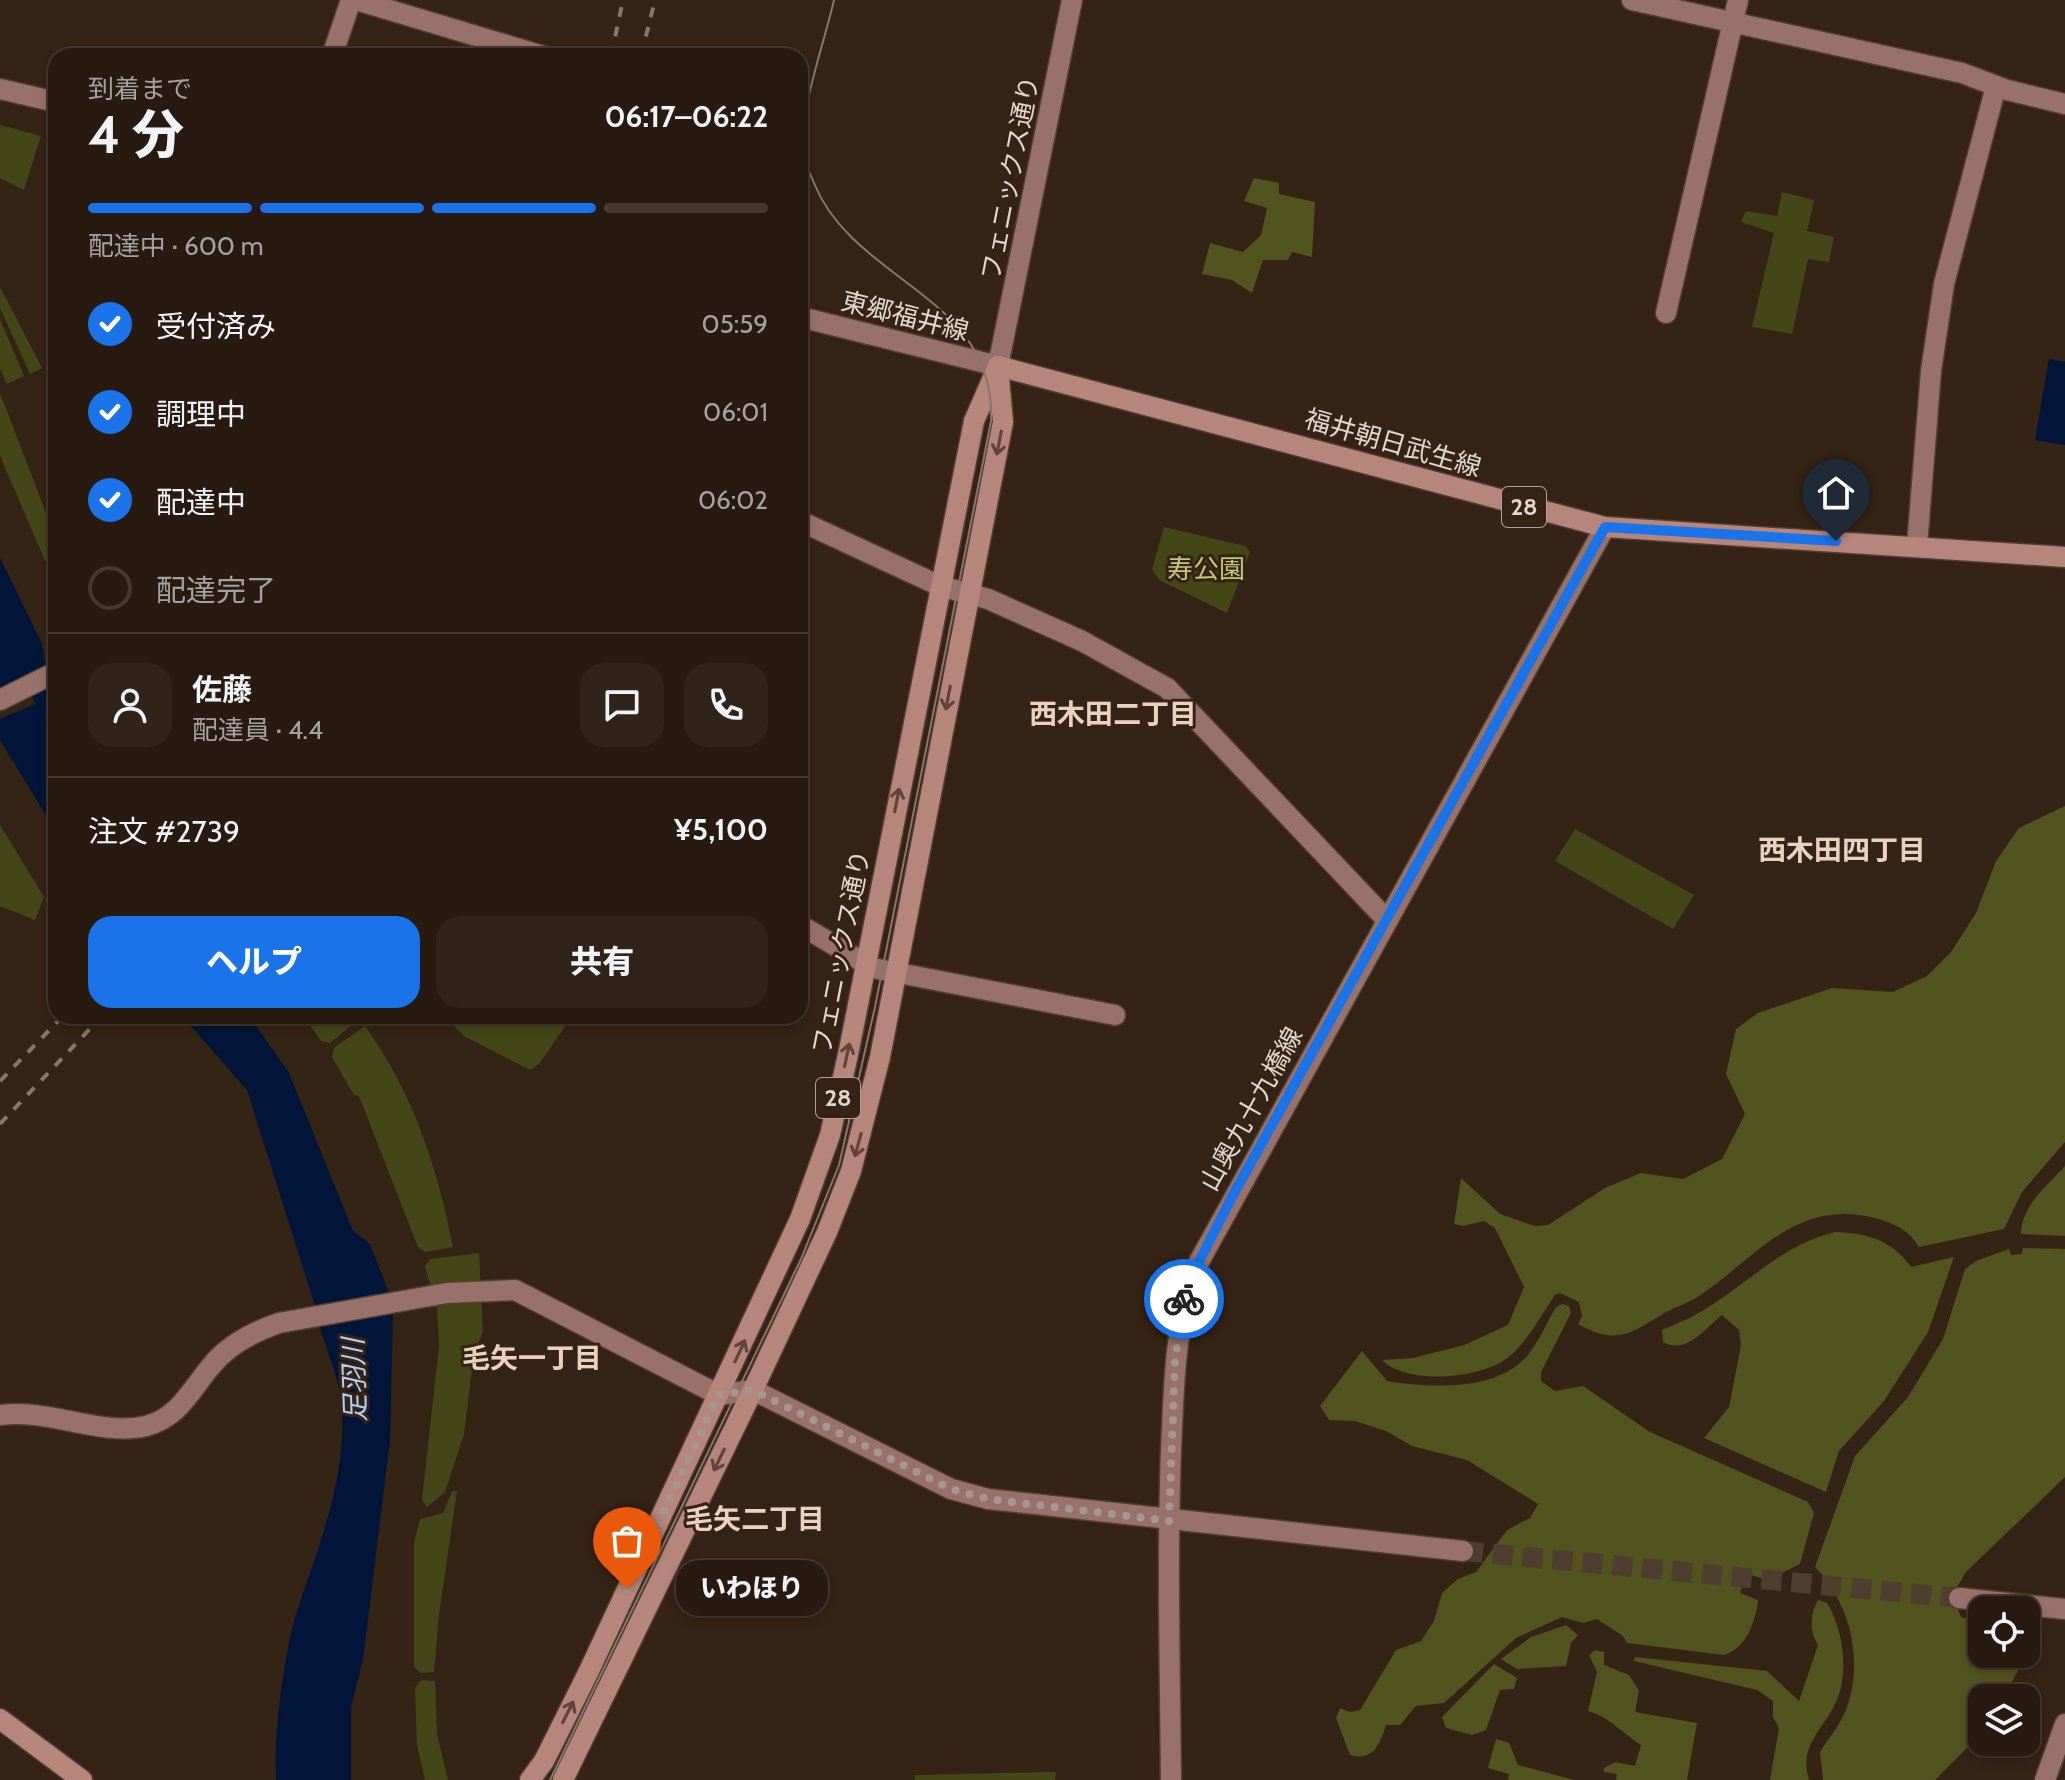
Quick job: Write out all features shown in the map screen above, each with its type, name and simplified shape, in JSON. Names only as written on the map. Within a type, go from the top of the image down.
[{"type":"main road","name":"福井朝日武生線","points":[[998,366],[1605,527],[2065,557]]},
{"type":"main road","name":"フェニックス通り","points":[[530,1780],[544,1761],[588,1673],[800,1219],[822,1161],[867,965],[974,421],[998,366]]},
{"type":"main road","name":"フェニックス通り","points":[[563,1780],[753,1390],[847,1184],[880,1057],[1003,422],[998,366]]},
{"type":"main road","points":[[0,1719],[80,1779]]},
{"type":"street","points":[[335,48],[354,0],[516,48]]},
{"type":"street","name":"フェニックス通り","points":[[998,366],[1072,0]]},
{"type":"street","points":[[1632,0],[1962,73],[1996,86],[2065,104]]},
{"type":"street","points":[[1666,313],[1738,0]]},
{"type":"street","points":[[1917,546],[1931,371],[1943,290],[1996,86]]},
{"type":"street","points":[[0,89],[48,100]]},
{"type":"street","name":"東郷福井線","points":[[808,319],[998,366]]},
{"type":"street","points":[[808,525],[940,586],[969,593],[1082,641],[1167,688],[1387,920]]},
{"type":"street","name":"山奥九十九橋線","points":[[1171,1780],[1169,1521],[1176,1345],[1183,1303],[1195,1269],[1605,527]]},
{"type":"street","points":[[0,700],[48,676]]},
{"type":"street","points":[[808,930],[867,965],[1115,1015]]},
{"type":"street","points":[[0,1415],[27,1411],[127,1428],[146,1426],[175,1411],[212,1364],[237,1343],[279,1323],[447,1293],[515,1290],[719,1395],[753,1390],[951,1489],[988,1499],[1169,1521],[1463,1551]]},
{"type":"street","points":[[1959,1598],[2065,1609]]},
{"type":"street","points":[[2045,1780],[2065,1724]]},
{"type":"green space","points":[[0,125],[41,136],[24,190],[0,178]]},
{"type":"green space","points":[[1782,192],[1814,200],[1807,231],[1834,237],[1829,262],[1808,259],[1792,334],[1752,327],[1774,233],[1741,222],[1746,211],[1777,216]]},
{"type":"green space","points":[[0,287],[42,368],[30,374],[0,308]]},
{"type":"green space","points":[[0,319],[24,376],[7,384],[0,369]]},
{"type":"green space","points":[[0,393],[48,518],[48,567],[0,456]]},
{"type":"green space","name":"寿公園","points":[[1164,527],[1245,546],[1250,552],[1227,613],[1159,580],[1152,569]]},
{"type":"green space","points":[[0,825],[44,897],[35,920],[0,906]]},
{"type":"green space","points":[[1575,829],[1694,895],[1673,929],[1555,861]]},
{"type":"green space","points":[[309,1024],[354,1024],[330,1043],[321,1041]]},
{"type":"green space","points":[[452,1024],[567,1024],[540,1063],[530,1070],[464,1036]]},
{"type":"green space","points":[[365,1026],[397,1077],[421,1131],[453,1247],[425,1252],[418,1247],[359,1096],[354,1095],[332,1057],[334,1048]]},
{"type":"green space","points":[[479,1253],[483,1332],[474,1352],[464,1434],[445,1492],[427,1507],[422,1500],[439,1346],[437,1309],[425,1266],[430,1259]]},
{"type":"green space","points":[[452,1491],[457,1491],[434,1672],[421,1673],[414,1667],[414,1543],[420,1519],[443,1513]]},
{"type":"green space","points":[[421,1680],[435,1681],[437,1734],[448,1780],[425,1780],[417,1745],[415,1688]]},
{"type":"green space","points":[[1056,1772],[1055,1780],[915,1780],[915,1775]]},
{"type":"shaded area","points":[[1254,178],[1279,183],[1279,194],[1315,202],[1312,257],[1292,252],[1288,260],[1263,260],[1252,293],[1232,280],[1202,274],[1210,243],[1243,252],[1261,235],[1267,208],[1244,201]]},
{"type":"shaded area","points":[[2065,806],[2065,1142],[2022,1192],[2004,1229],[1919,1247],[1906,1232],[1882,1220],[1847,1214],[1822,1216],[1779,1235],[1695,1298],[1624,1334],[1603,1334],[1578,1324],[1582,1316],[1579,1302],[1560,1293],[1555,1295],[1517,1349],[1484,1370],[1427,1376],[1409,1374],[1382,1360],[1413,1358],[1464,1345],[1508,1325],[1524,1287],[1495,1228],[1484,1221],[1463,1226],[1454,1224],[1461,1178],[1500,1214],[1535,1226],[1548,1225],[1605,1188],[1641,1173],[1683,1179],[1722,1159],[1745,1114],[1726,1074],[1736,1029],[1758,1013],[1832,988],[1893,992],[1927,976],[1951,952],[1976,913],[1996,861],[2019,828]]},
{"type":"shaded area","points":[[2065,1166],[2065,1236],[2021,1234],[2030,1205]]},
{"type":"shaded area","points":[[1835,1232],[1858,1234],[1887,1244],[1911,1267],[1954,1257],[1928,1332],[1884,1401],[1839,1451],[1826,1492],[1704,1438],[1729,1407],[1741,1345],[1739,1330],[1722,1315],[1695,1339],[1671,1345],[1663,1342],[1662,1330],[1697,1314],[1798,1246]]},
{"type":"shaded area","points":[[2023,1248],[2065,1249],[2065,1477],[1966,1572],[1952,1596],[1961,1617],[1968,1619],[1968,1668],[2019,1668],[2011,1684],[1968,1684],[1968,1747],[1935,1780],[1823,1780],[1820,1752],[1846,1710],[1854,1672],[1854,1653],[1851,1634],[1838,1598],[1815,1567],[1855,1456],[1908,1397],[1943,1339],[1965,1269],[1976,1261],[2009,1249],[2011,1255],[2022,1254]]},
{"type":"shaded area","points":[[1562,1304],[1569,1306],[1571,1313],[1541,1372],[1541,1381],[1555,1391],[1583,1386],[1650,1432],[1808,1502],[1814,1513],[1800,1564],[1768,1580],[1747,1574],[1740,1593],[1758,1600],[1757,1608],[1748,1633],[1732,1652],[1724,1655],[1627,1643],[1623,1636],[1597,1619],[1583,1623],[1562,1617],[1516,1638],[1444,1703],[1416,1706],[1400,1725],[1386,1725],[1378,1744],[1370,1753],[1365,1756],[1350,1755],[1336,1718],[1340,1708],[1350,1712],[1360,1710],[1396,1650],[1421,1641],[1434,1621],[1442,1593],[1458,1579],[1476,1572],[1507,1530],[1530,1518],[1538,1504],[1467,1460],[1412,1446],[1386,1431],[1355,1421],[1329,1420],[1320,1406],[1362,1351],[1387,1381],[1442,1386],[1499,1376],[1528,1355],[1556,1307]]},
{"type":"shaded area","points":[[1818,1600],[1827,1603],[1838,1626],[1843,1668],[1834,1706],[1809,1749],[1809,1780],[1770,1780],[1779,1728],[1773,1717],[1773,1701],[1757,1690],[1634,1661],[1635,1657],[1767,1671],[1799,1701],[1818,1645],[1812,1622]]},
{"type":"shaded area","points":[[1566,1625],[1578,1635],[1571,1643],[1566,1666],[1517,1669],[1501,1659],[1531,1637]]},
{"type":"shaded area","points":[[1595,1650],[1604,1652],[1604,1665],[1629,1675],[1639,1691],[1635,1712],[1697,1723],[1687,1780],[1616,1780],[1617,1774],[1604,1772],[1604,1768],[1615,1762],[1635,1766],[1641,1745],[1610,1722],[1588,1711],[1597,1672],[1589,1655]]},
{"type":"shaded area","points":[[1494,1664],[1517,1678],[1514,1689],[1500,1690],[1486,1730],[1472,1735],[1446,1728],[1442,1717]]},
{"type":"shaded area","points":[[1496,1739],[1509,1743],[1518,1765],[1574,1780],[1508,1780],[1509,1774],[1488,1768]]},
{"type":"water","points":[[2049,359],[2065,362],[2065,445],[2035,440]]},
{"type":"water","points":[[0,558],[42,644],[47,673],[0,695]]},
{"type":"water","points":[[48,698],[48,819],[0,740],[0,719]]},
{"type":"water","points":[[189,1024],[255,1024],[289,1073],[353,1231],[370,1244],[391,1298],[317,1312],[247,1090]]},
{"type":"water","points":[[393,1313],[390,1440],[363,1660],[351,1707],[351,1780],[276,1780],[278,1719],[288,1649],[329,1512],[340,1462],[341,1399],[320,1327]]},
{"type":"waterway","name":"足羽川","points":[[28,664],[48,704]]},
{"type":"tunnel","points":[[1463,1551],[1959,1598]]},
{"type":"tram line","points":[[808,101],[834,0]]},
{"type":"tram line","points":[[550,1780],[801,1259],[839,1165],[875,1007],[991,421],[986,379],[971,345],[948,317],[859,245],[833,217],[808,167]]},
{"type":"railway","points":[[613,48],[623,0]]},
{"type":"railway","points":[[643,48],[655,0]]},
{"type":"railway","points":[[0,1081],[55,1024]]},
{"type":"railway","points":[[0,1124],[94,1024]]},
{"type":"way so far","points":[[627,1589],[719,1395],[733,1392],[753,1390],[951,1489],[988,1499],[1169,1521],[1176,1345],[1184,1299]]},
{"type":"place","name":"いわほり","points":[[627,1589]]},
{"type":"district","name":"西木田二丁目","points":[[1113,714]]},
{"type":"district","name":"西木田四丁目","points":[[1842,850]]},
{"type":"district","name":"毛矢一丁目","points":[[532,1358]]},
{"type":"district","name":"毛矢二丁目","points":[[755,1519]]},
{"type":"route","points":[[1184,1299],[1195,1269],[1233,1195],[1605,527],[1836,541]]}]
